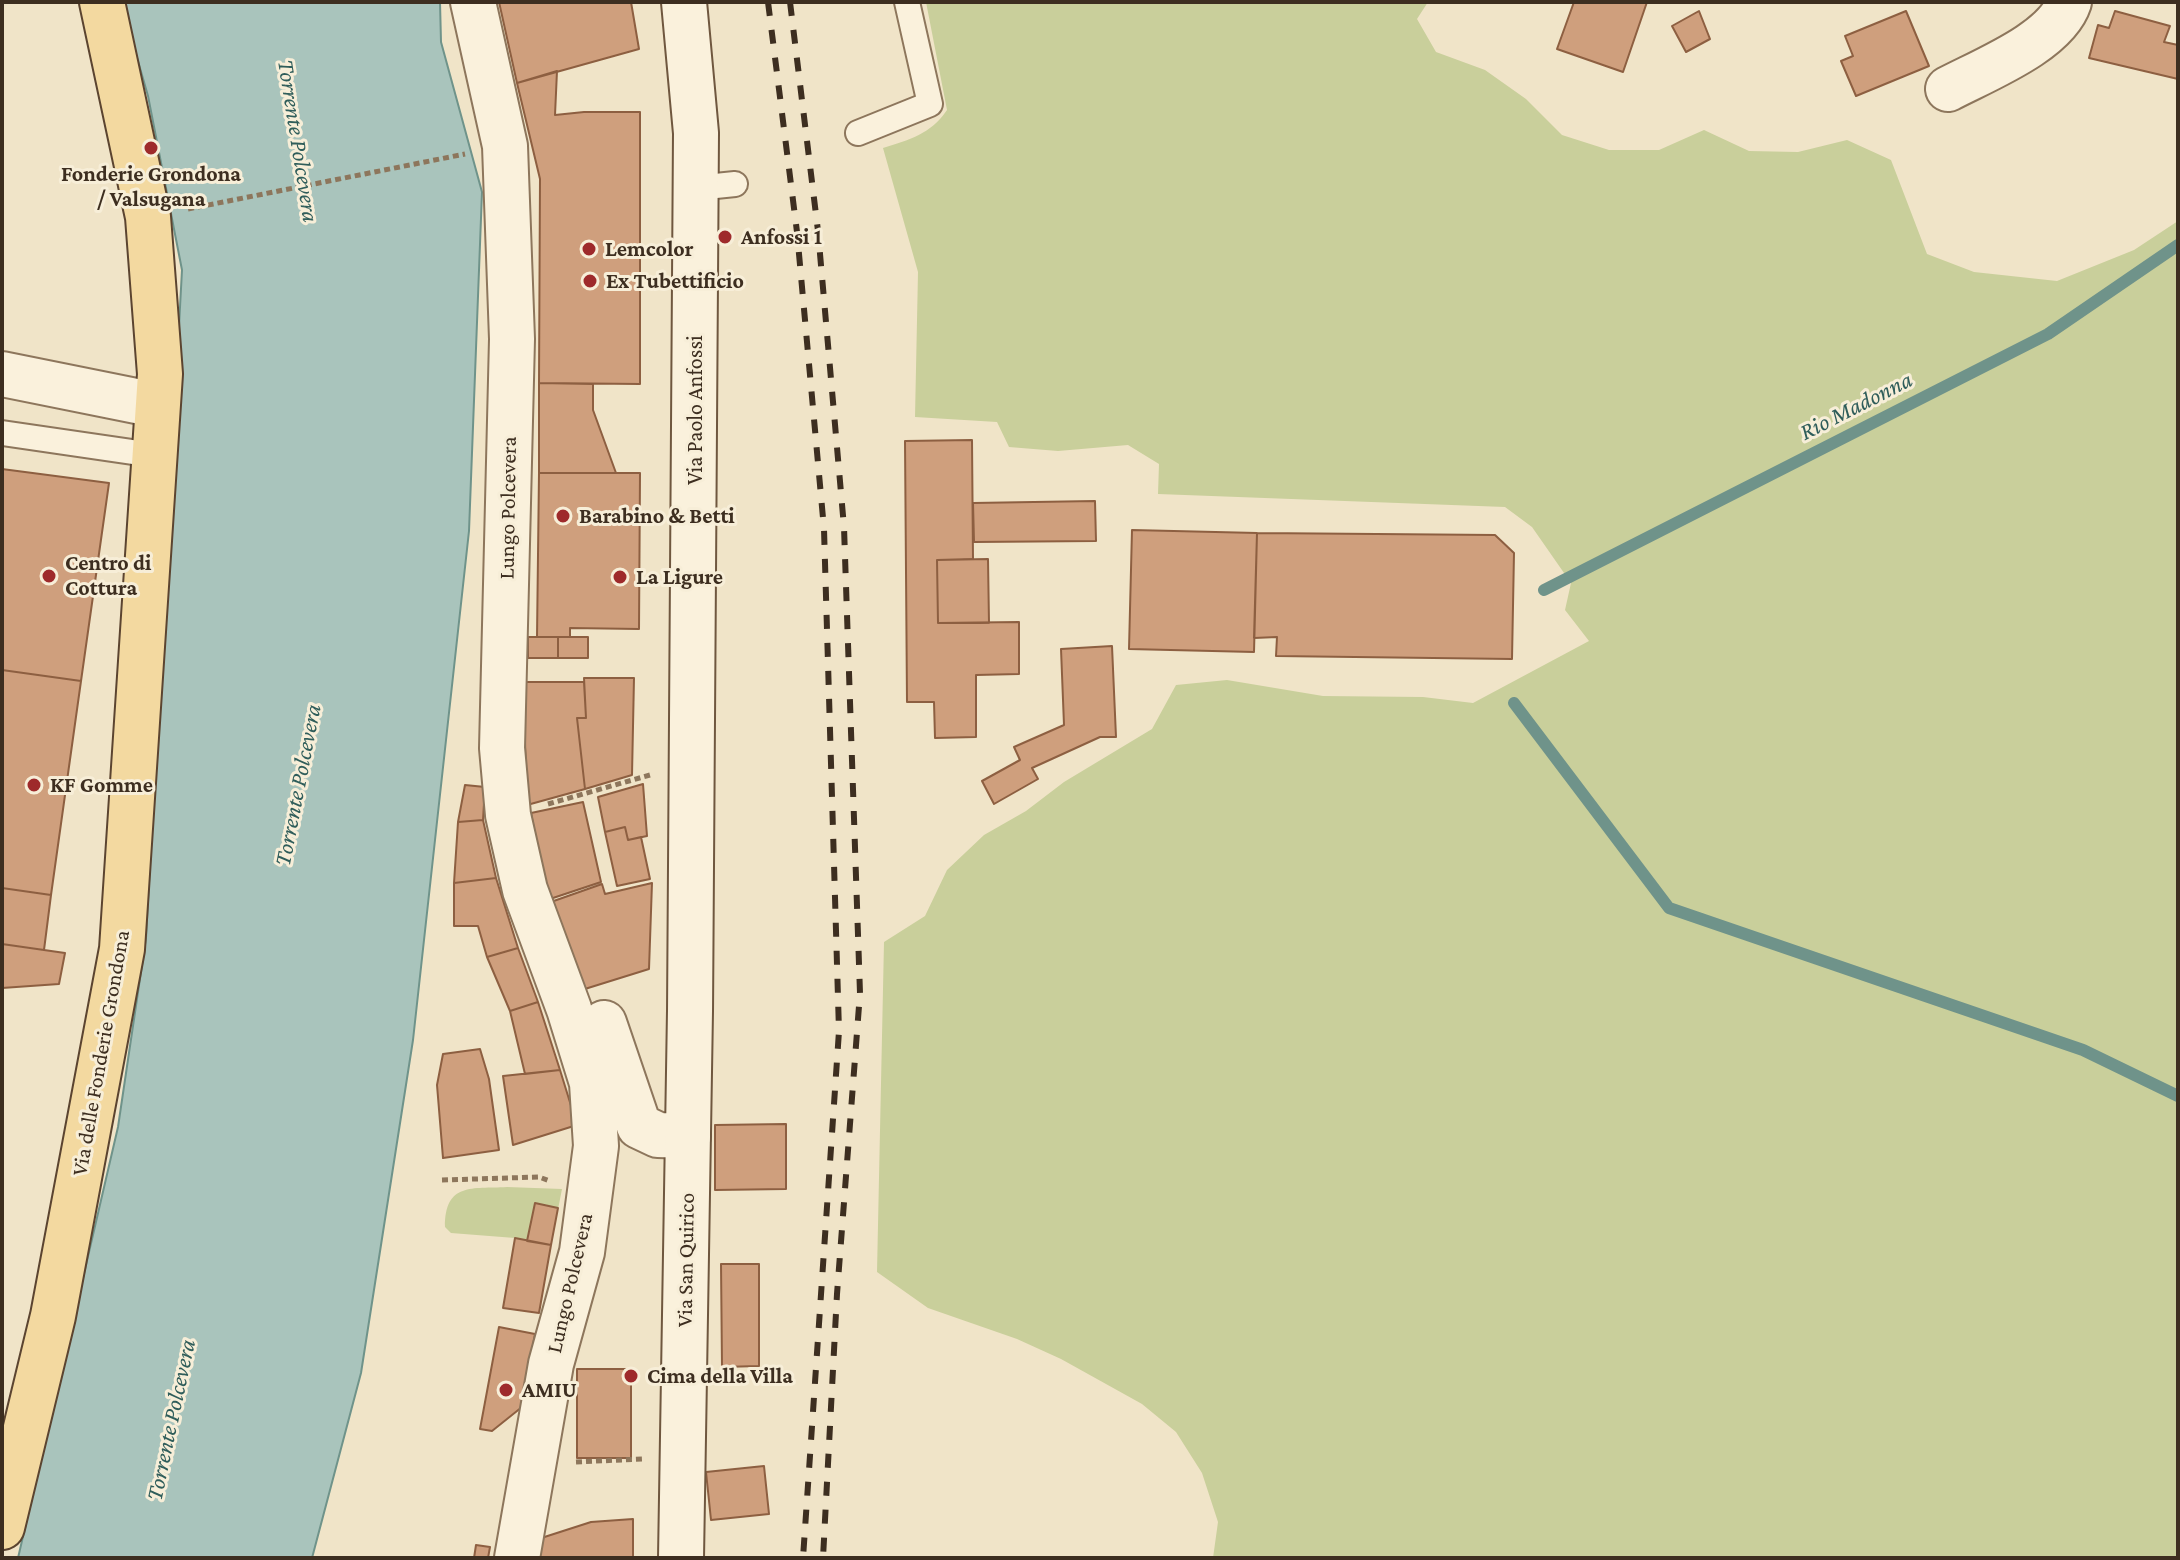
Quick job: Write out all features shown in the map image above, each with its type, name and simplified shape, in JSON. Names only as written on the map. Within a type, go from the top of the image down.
[{"type":"main road","name":"Via delle Fonderie Grondona","points":[[2,1527],[53,1316],[122,949],[160,374],[148,217],[102,2]]},
{"type":"street","name":"Lungo Polcevera","points":[[473,2],[505,146],[512,339],[502,748],[508,815],[525,890],[569,1009],[592,1083],[596,1146],[582,1252],[551,1364],[517,1558]]},
{"type":"street","name":"Via Paolo Anfossi","points":[[684,2],[696,133],[715,186],[692,764],[690,1011]]},
{"type":"street","points":[[1948,89],[2024,49],[2064,17],[2069,2]]},
{"type":"street","points":[[2,374],[156,405]]},
{"type":"street","points":[[569,1009],[587,1012],[604,1023],[639,1126],[658,1135],[688,1136]]},
{"type":"street","name":"Via San Quirico","points":[[681,1558],[690,1011]]},
{"type":"lane","points":[[858,133],[930,104],[907,2]]},
{"type":"lane","points":[[2,433],[153,455]]},
{"type":"path","points":[[215,204],[505,146]]},
{"type":"path","points":[[508,815],[692,764]]},
{"type":"path","points":[[442,1180],[539,1177],[590,1189]]},
{"type":"path","points":[[535,1464],[682,1458]]},
{"type":"green space","points":[[926,2],[1428,2],[1417,19],[1436,52],[1485,70],[1526,99],[1562,135],[1609,150],[1659,150],[1704,130],[1749,151],[1798,152],[1847,140],[1891,160],[1927,254],[1974,272],[2057,281],[2134,250],[2178,221],[2178,1558],[1213,1558],[1218,1522],[1202,1473],[1176,1432],[1142,1404],[1061,1359],[1017,1339],[928,1308],[877,1272],[884,942],[925,916],[947,870],[984,835],[1152,729],[1176,685],[1227,680],[1323,696],[1423,697],[1473,703],[1589,641],[1565,610],[1571,583],[1532,527],[1505,507],[1158,494],[1159,464],[1128,445],[1058,451],[1009,447],[997,422],[915,417],[918,272],[883,148],[927,130],[947,110]]},
{"type":"green space","points":[[472,1189],[562,1189],[551,1245],[515,1238],[451,1233],[445,1227],[446,1212],[455,1195]]},
{"type":"water","name":"Torrente Polcevera","points":[[121,2],[440,2],[441,42],[482,192],[469,531],[413,1040],[361,1373],[312,1558],[18,1558],[118,1127],[146,938],[182,270],[148,96]]},
{"type":"building","points":[[499,2],[631,2],[639,49],[517,83]]},
{"type":"building","points":[[1574,2],[1647,2],[1623,72],[1557,49]]},
{"type":"building","points":[[1699,11],[1710,39],[1686,52],[1672,26]]},
{"type":"building","points":[[1906,11],[1929,66],[1856,96],[1841,61],[1853,56],[1845,36]]},
{"type":"building","points":[[2115,11],[2170,26],[2164,42],[2178,45],[2178,79],[2089,58],[2098,25],[2109,28]]},
{"type":"building","name":"Ex Tubettificio","points":[[557,71],[555,115],[640,112],[640,384],[539,383],[540,179],[517,83]]},
{"type":"building","points":[[539,383],[593,384],[593,410],[616,473],[539,473]]},
{"type":"building","points":[[972,440],[973,559],[937,560],[938,623],[1019,622],[1019,674],[976,675],[976,737],[935,738],[934,702],[907,702],[905,441]]},
{"type":"building","name":"Centro di Cottura","points":[[2,469],[109,483],[81,681],[2,670]]},
{"type":"building","points":[[539,473],[640,473],[639,629],[570,628],[570,637],[537,637]]},
{"type":"building","points":[[1095,501],[1096,541],[974,542],[973,503]]},
{"type":"building","points":[[1132,530],[1257,533],[1254,652],[1129,649]]},
{"type":"building","points":[[1257,533],[1495,535],[1514,553],[1512,659],[1276,656],[1277,637],[1254,638]]},
{"type":"building","points":[[988,559],[989,623],[938,623],[937,560]]},
{"type":"building","points":[[528,637],[558,637],[558,658],[528,658]]},
{"type":"building","points":[[558,637],[588,637],[588,658],[558,658]]},
{"type":"building","points":[[1112,646],[1116,737],[1100,737],[1032,768],[1038,779],[994,804],[982,781],[1020,760],[1014,747],[1064,725],[1061,649]]},
{"type":"building","name":"KF Gomme","points":[[2,670],[81,681],[51,895],[2,888]]},
{"type":"building","points":[[584,678],[634,678],[632,775],[585,789],[577,718],[586,718]]},
{"type":"building","points":[[523,682],[584,682],[586,718],[577,718],[585,789],[527,805]]},
{"type":"building","points":[[643,784],[647,836],[628,840],[625,827],[605,832],[598,797]]},
{"type":"building","points":[[465,785],[485,787],[483,820],[458,822]]},
{"type":"building","points":[[583,802],[601,882],[547,900],[531,813]]},
{"type":"building","points":[[483,820],[496,878],[454,883],[458,822]]},
{"type":"building","points":[[625,827],[628,840],[641,837],[650,879],[617,886],[605,832]]},
{"type":"building","points":[[496,878],[518,948],[487,957],[478,926],[454,926],[454,883]]},
{"type":"building","points":[[652,883],[649,969],[572,993],[548,903],[602,884],[605,894]]},
{"type":"building","points":[[2,888],[51,895],[44,950],[2,944]]},
{"type":"building","points":[[2,944],[65,953],[59,984],[2,988]]},
{"type":"building","points":[[518,948],[538,1002],[510,1011],[487,957]]},
{"type":"building","points":[[538,1002],[560,1070],[525,1074],[510,1011]]},
{"type":"building","points":[[480,1049],[489,1079],[499,1150],[443,1158],[437,1085],[443,1054]]},
{"type":"building","points":[[560,1070],[577,1125],[513,1145],[503,1076]]},
{"type":"building","points":[[786,1124],[786,1189],[715,1190],[715,1125]]},
{"type":"building","points":[[535,1203],[558,1208],[551,1245],[527,1241]]},
{"type":"building","points":[[515,1238],[551,1245],[539,1313],[503,1308]]},
{"type":"building","points":[[721,1264],[759,1264],[759,1366],[722,1367]]},
{"type":"building","name":"AMIU","points":[[499,1327],[535,1334],[522,1407],[492,1431],[480,1429]]},
{"type":"building","points":[[577,1369],[631,1369],[631,1458],[577,1458]]},
{"type":"building","points":[[764,1466],[769,1514],[711,1520],[706,1472]]},
{"type":"building","points":[[633,1519],[633,1558],[534,1558],[532,1541],[591,1522]]},
{"type":"building","points":[[476,1545],[490,1547],[488,1558],[474,1558]]},
{"type":"waterway","name":"Rio Madonna","points":[[1544,590],[2048,334],[2178,245]]},
{"type":"waterway","points":[[1514,703],[1669,908],[2083,1050],[2178,1096]]},
{"type":"railway","points":[[768,2],[797,232],[824,529],[839,1031],[803,1558]]},
{"type":"railway","points":[[790,2],[818,231],[844,527],[860,993],[837,1294],[823,1558]]},
{"type":"place","name":"Fonderie Grondona / Valsugana","points":[[151,148]]},
{"type":"place","name":"Anfossi 1","points":[[725,237]]},
{"type":"place","name":"Lemcolor","points":[[589,249]]},
{"type":"place","name":"Ex Tubettificio","points":[[590,281]]},
{"type":"place","name":"Barabino & Betti","points":[[563,516]]},
{"type":"place","name":"Centro di Cottura","points":[[49,576]]},
{"type":"place","name":"La Ligure","points":[[620,577]]},
{"type":"place","name":"KF Gomme","points":[[34,785]]},
{"type":"place","name":"Cima della Villa","points":[[631,1376]]},
{"type":"place","name":"AMIU","points":[[506,1390]]}]
